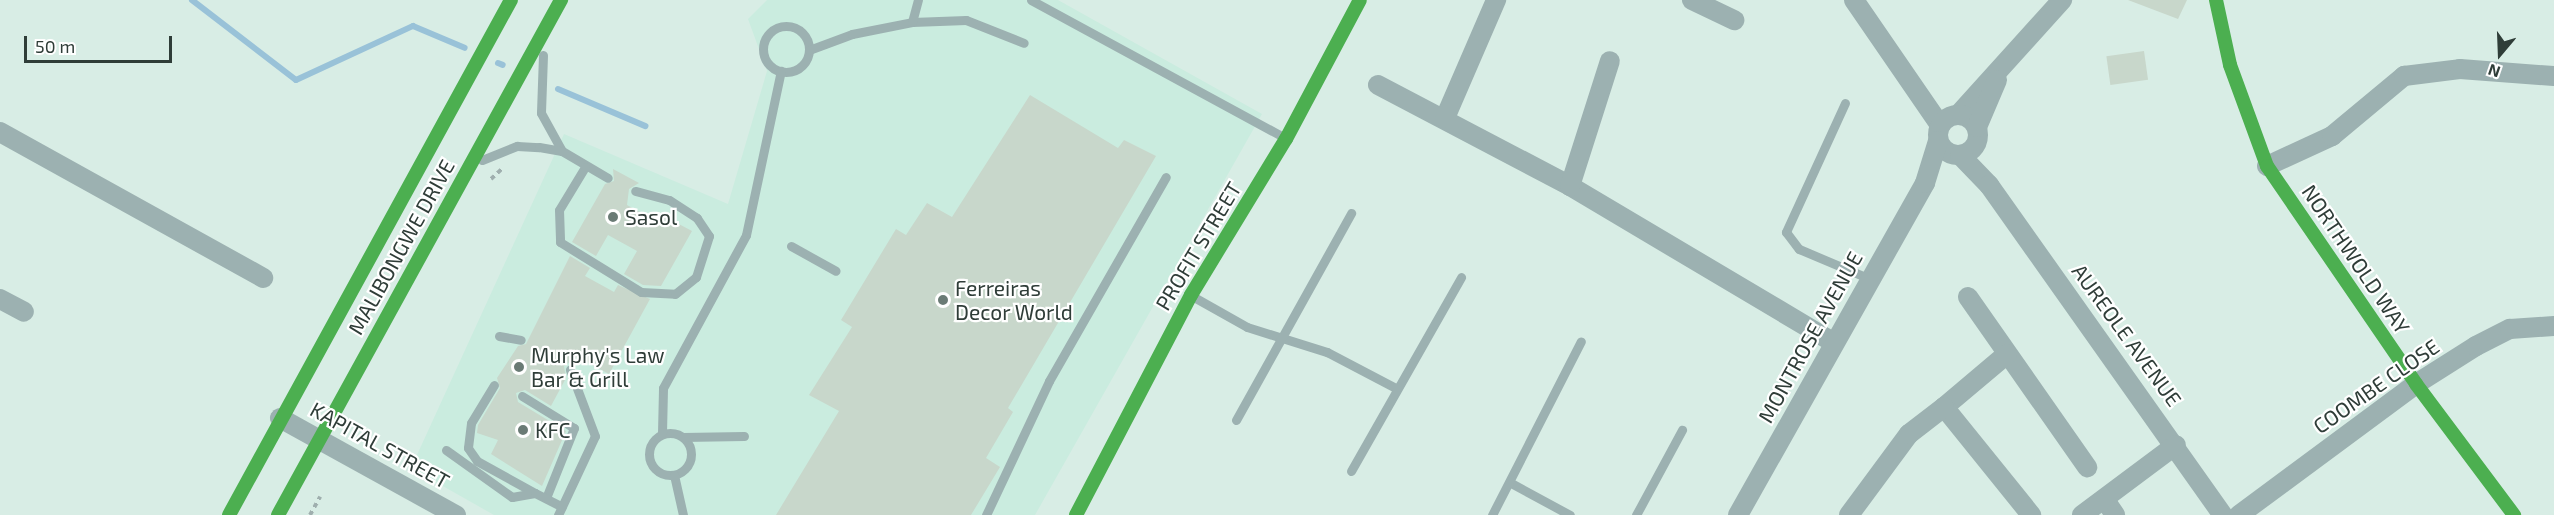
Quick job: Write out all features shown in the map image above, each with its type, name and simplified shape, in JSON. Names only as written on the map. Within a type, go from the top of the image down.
[{"type":"street","name":"MALIBONGWE DRIVE","points":[[229,515],[280,418],[511,0]]},
{"type":"street","name":"MALIBONGWE DRIVE","points":[[278,515],[561,0]]},
{"type":"street","name":"PROFIT STREET","points":[[1076,515],[1191,296],[1286,139],[1360,0]]},
{"type":"street","points":[[1445,118],[1496,0]]},
{"type":"street","points":[[1692,0],[1734,20]]},
{"type":"street","name":"AUREOLE AVENUE","points":[[1854,0],[2176,445],[2223,515]]},
{"type":"street","name":"MONTROSE AVENUE","points":[[1738,515],[1953,136],[2001,72],[2062,0]]},
{"type":"street","name":"NORTHWOLD WAY","points":[[2216,0],[2230,65],[2267,166],[2416,384],[2514,515]]},
{"type":"street","points":[[1570,186],[1610,61]]},
{"type":"street","points":[[2267,166],[2332,136],[2404,76],[2460,69],[2554,76]]},
{"type":"street","name":"MONTROSE AVENUE","points":[[1953,136],[1977,127],[2001,72]]},
{"type":"street","points":[[1378,85],[1445,118],[1570,186],[1834,343]]},
{"type":"street","points":[[0,132],[263,278]]},
{"type":"street","points":[[1968,297],[2087,467]]},
{"type":"street","points":[[0,299],[24,312]]},
{"type":"street","name":"COOMBE CLOSE","points":[[2239,515],[2416,384],[2494,336],[2554,326]]},
{"type":"street","points":[[1848,515],[1909,434],[2007,354]]},
{"type":"street","points":[[1944,407],[2031,515]]},
{"type":"street","name":"KAPITAL STREET","points":[[280,418],[321,438],[456,515]]},
{"type":"street","points":[[2082,515],[2110,508],[2176,445]]},
{"type":"lane","points":[[912,22],[918,0]]},
{"type":"lane","points":[[1031,0],[1286,139]]},
{"type":"lane","points":[[551,20],[540,103],[562,151]]},
{"type":"lane","points":[[809,50],[852,34],[912,22],[966,20],[1024,43]]},
{"type":"lane","points":[[796,27],[807,38],[809,50],[802,65],[782,71],[768,63],[763,49],[774,29],[796,27]]},
{"type":"lane","points":[[674,475],[658,472],[650,462],[649,448],[662,434],[663,388],[746,235],[782,71]]},
{"type":"lane","points":[[1845,103],[1786,232],[1799,249],[1870,279]]},
{"type":"lane","points":[[466,174],[481,161],[517,146],[562,151],[585,167],[608,178]]},
{"type":"lane","points":[[585,167],[559,210],[560,242],[641,292],[675,294],[696,277],[709,236],[698,218],[669,200],[635,191]]},
{"type":"lane","points":[[986,515],[1049,381],[1166,177]]},
{"type":"lane","points":[[1236,420],[1351,213]]},
{"type":"lane","points":[[791,246],[836,271]]},
{"type":"lane","points":[[1351,471],[1461,277]]},
{"type":"lane","points":[[1191,296],[1247,327],[1327,352],[1396,388]]},
{"type":"lane","points":[[499,336],[521,340]]},
{"type":"lane","points":[[1492,515],[1581,341]]},
{"type":"lane","points":[[494,385],[471,423],[468,448],[477,461],[546,498],[560,511],[595,436],[570,370]]},
{"type":"lane","points":[[522,396],[574,428],[546,498]]},
{"type":"lane","points":[[1636,515],[1682,430]]},
{"type":"lane","points":[[662,434],[744,436]]},
{"type":"lane","points":[[674,475],[691,456],[683,436]]},
{"type":"lane","points":[[446,450],[512,497],[535,493]]},
{"type":"lane","points":[[674,475],[683,515]]},
{"type":"lane","points":[[1510,483],[1570,515]]},
{"type":"path","points":[[309,515],[320,497]]},
{"type":"shaded area","points":[[767,0],[1058,0],[1262,114],[1035,515],[494,515],[411,468],[564,134],[728,204],[767,71],[748,19]]},
{"type":"building","points":[[2128,0],[2187,0],[2178,19]]},
{"type":"building","points":[[2144,51],[2148,80],[2110,85],[2106,56]]},
{"type":"building","points":[[1030,95],[1118,148],[1124,140],[1156,156],[1008,408],[1013,412],[986,458],[1000,467],[971,515],[776,515],[839,411],[809,395],[852,327],[841,320],[896,229],[906,235],[927,203],[952,217]]},
{"type":"building","points":[[613,169],[639,183],[629,189],[627,205],[654,220],[658,213],[692,231],[661,286],[643,285],[624,274],[637,251],[608,235],[596,256],[572,242],[605,184],[614,181]]},
{"type":"building","points":[[570,256],[590,268],[585,276],[614,292],[618,285],[650,299],[609,374],[577,357],[564,366],[566,378],[551,406],[525,390],[516,393],[518,402],[566,431],[542,486],[491,454],[498,440],[477,433],[478,425],[500,388],[497,378],[518,346],[526,344]]},
{"type":"waterway","points":[[192,0],[296,80],[413,26],[465,48]]},
{"type":"waterway","points":[[498,63],[503,65]]},
{"type":"waterway","points":[[558,89],[645,126]]},
{"type":"traffic: fast","points":[[229,515],[511,0]]},
{"type":"traffic: fast","points":[[278,515],[561,0]]},
{"type":"traffic: fast","points":[[1076,515],[1191,295],[1286,139],[1360,0]]},
{"type":"traffic: fast","points":[[2216,0],[2230,65],[2267,166],[2416,384],[2514,515]]},
{"type":"place","name":"Sasol","points":[[613,217]]},
{"type":"place","name":"Ferreiras Decor World","points":[[943,300]]},
{"type":"place","name":"Murphy's Law Bar & Grill","points":[[519,367]]},
{"type":"place","name":"KFC","points":[[523,430]]}]
